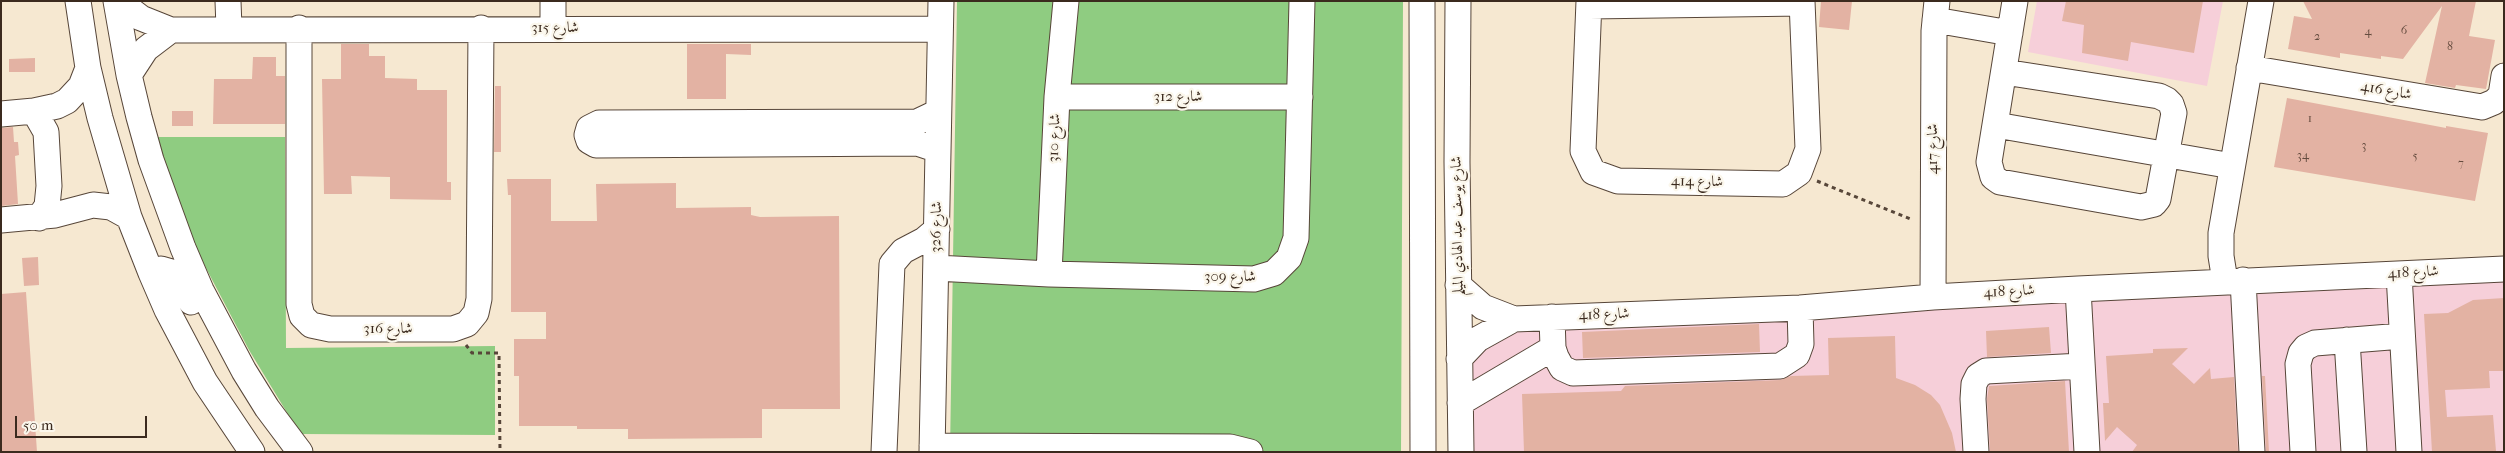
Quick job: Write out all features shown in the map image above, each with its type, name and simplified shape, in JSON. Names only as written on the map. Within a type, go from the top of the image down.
[{"type":"street","points":[[78,1],[88,68],[113,168],[129,217],[171,318],[206,382],[252,452]]},
{"type":"street","points":[[117,1],[129,75],[151,160],[179,239],[201,290],[244,371],[267,408],[300,452]]},
{"type":"street","name":"شارع 315","points":[[117,1],[141,18],[171,30],[229,28],[940,29]]},
{"type":"street","points":[[228,1],[229,28]]},
{"type":"street","points":[[553,1],[553,28]]},
{"type":"street","name":"شارع 326","points":[[932,449],[940,1]]},
{"type":"street","name":"شارع 310","points":[[1049,274],[1057,97],[1066,1]]},
{"type":"street","name":"شارع 309","points":[[936,268],[1049,274],[1254,278],[1274,273],[1290,258],[1296,238],[1302,1]]},
{"type":"street","points":[[1422,1],[1423,452]]},
{"type":"street","name":"شارع يوسف عبد الهادي الميلم","points":[[1458,1],[1460,452]]},
{"type":"street","points":[[2004,72],[2159,96],[2167,100],[2171,104],[2174,113],[2158,199],[2154,204],[2147,206],[2009,184],[2000,182],[1993,177],[1990,169],[1996,125],[2004,72],[2015,1]]},
{"type":"street","points":[[2252,452],[2234,281],[2221,233],[2261,1]]},
{"type":"street","points":[[1589,4],[1802,2],[1808,150],[1799,173]]},
{"type":"street","name":"شارع 414","points":[[1589,4],[1583,151],[1593,172],[1618,181],[1783,184],[1799,173]]},
{"type":"street","points":[[1936,11],[2010,33]]},
{"type":"street","name":"شارع 417","points":[[1933,297],[1936,11]]},
{"type":"street","name":"شارع 316","points":[[299,28],[299,298],[302,316],[311,325],[323,329],[453,329]]},
{"type":"street","points":[[453,329],[467,324],[472,319],[478,306],[481,28]]},
{"type":"street","points":[[129,75],[146,49],[171,30]]},
{"type":"street","points":[[1,114],[34,111],[57,106],[67,100],[81,86],[88,68]]},
{"type":"street","name":"شارع 416","points":[[2249,68],[2482,107],[2494,102],[2501,95],[2504,76]]},
{"type":"street","name":"شارع 312","points":[[1057,97],[1300,97]]},
{"type":"street","points":[[34,111],[46,132],[50,186],[47,206],[40,218]]},
{"type":"street","points":[[938,112],[917,122],[599,123],[593,125],[587,135],[588,141],[596,145],[917,143],[938,150]]},
{"type":"street","points":[[1996,125],[2232,166]]},
{"type":"street","points":[[1,220],[40,218],[93,205],[111,207],[129,217]]},
{"type":"street","points":[[884,452],[892,264],[903,252],[924,240],[937,228]]},
{"type":"street","points":[[151,273],[161,269],[175,273],[208,335],[224,354],[244,371]]},
{"type":"street","name":"شارع 418","points":[[1458,285],[1483,307],[1514,319],[1552,316],[1800,308],[2078,288],[2504,269]]},
{"type":"street","points":[[2399,274],[2409,452]]},
{"type":"street","points":[[2078,288],[2087,452]]},
{"type":"street","points":[[1552,316],[1553,348],[1562,368],[1573,373],[1780,366],[1797,355],[1801,344],[1800,308]]},
{"type":"street","name":"شارع 418","points":[[1459,359],[1478,340],[1514,319]]},
{"type":"street","points":[[2302,452],[2298,364],[2301,353],[2306,347],[2315,343],[2402,336]]},
{"type":"street","points":[[2347,340],[2354,452]]},
{"type":"street","points":[[1460,403],[1553,348]]},
{"type":"street","points":[[1976,452],[1974,384],[1978,376],[1986,371],[2082,366]]},
{"type":"street","points":[[932,449],[1230,447],[1250,452]]},
{"type":"path","points":[[1799,173],[1933,227]]},
{"type":"path","points":[[453,329],[472,353],[498,353],[500,452]]},
{"type":"shaded area","points":[[2037,1],[2223,1],[2207,86],[2028,52]]},
{"type":"shaded area","points":[[2504,270],[2504,452],[1471,452],[1470,370],[1473,356],[1507,329]]},
{"type":"green space","points":[[957,1],[1403,1],[1401,452],[950,452]]},
{"type":"green space","points":[[155,137],[285,137],[286,348],[495,346],[495,435],[300,434],[249,350],[196,249]]},
{"type":"building","points":[[1821,1],[1852,1],[1849,30],[1819,27]]},
{"type":"building","points":[[2066,1],[2203,1],[2194,53],[2131,42],[2128,61],[2082,53],[2084,25],[2062,21]]},
{"type":"building","points":[[2303,1],[2476,1],[2469,36],[2495,40],[2486,89],[2456,85],[2455,88],[2425,83],[2442,6],[2403,59],[2381,56],[2381,59],[2340,53],[2340,58],[2288,49],[2294,16],[2312,19]]},
{"type":"building","points":[[341,44],[369,44],[369,56],[385,56],[385,78],[417,79],[417,90],[447,90],[447,182],[451,182],[451,200],[390,199],[390,177],[351,176],[352,194],[324,194],[322,79],[341,79]]},
{"type":"building","points":[[687,44],[751,44],[751,55],[726,54],[726,99],[687,99]]},
{"type":"building","points":[[253,57],[276,57],[276,76],[285,76],[285,124],[213,124],[214,79],[252,79]]},
{"type":"building","points":[[35,58],[35,72],[9,72],[9,59]]},
{"type":"building","points":[[495,86],[501,86],[501,152],[494,152]]},
{"type":"building","points":[[2287,98],[2446,128],[2446,126],[2488,133],[2475,201],[2274,167]]},
{"type":"building","points":[[172,111],[193,111],[193,126],[172,126]]},
{"type":"building","points":[[13,127],[14,142],[18,142],[19,155],[15,156],[18,204],[1,206],[1,128]]},
{"type":"building","points":[[507,179],[551,179],[551,221],[597,221],[596,184],[676,183],[676,208],[751,207],[751,215],[760,217],[839,216],[840,409],[762,409],[762,438],[628,439],[628,429],[577,429],[577,426],[519,426],[519,376],[514,376],[514,339],[546,339],[546,312],[511,312],[511,195],[508,195]]},
{"type":"building","points":[[38,257],[39,285],[24,286],[22,258]]},
{"type":"building","points":[[26,292],[37,452],[1,452],[1,294]]},
{"type":"building","points":[[2504,298],[2504,371],[2489,371],[2490,388],[2445,390],[2447,417],[2493,415],[2496,451],[2432,452],[2424,314],[2448,313],[2473,300]]},
{"type":"building","points":[[1759,324],[1760,352],[1583,358],[1582,332]]},
{"type":"building","points":[[2049,327],[2051,353],[1987,357],[1986,331]]},
{"type":"building","points":[[1895,336],[1896,378],[1915,385],[1931,395],[1940,405],[1952,433],[1956,452],[1524,452],[1522,394],[1621,391],[1625,386],[1780,380],[1791,376],[1829,375],[1828,338]]},
{"type":"building","points":[[2188,348],[2172,364],[2194,384],[2210,368],[2211,379],[2234,377],[2238,452],[2132,452],[2137,445],[2117,427],[2105,441],[2103,403],[2109,403],[2106,356],[2153,353],[2153,349]]},
{"type":"building","points":[[2262,376],[2265,376],[2269,452],[2266,452]]},
{"type":"building","points":[[2065,381],[2069,452],[1990,452],[1987,399],[1989,386]]}]
